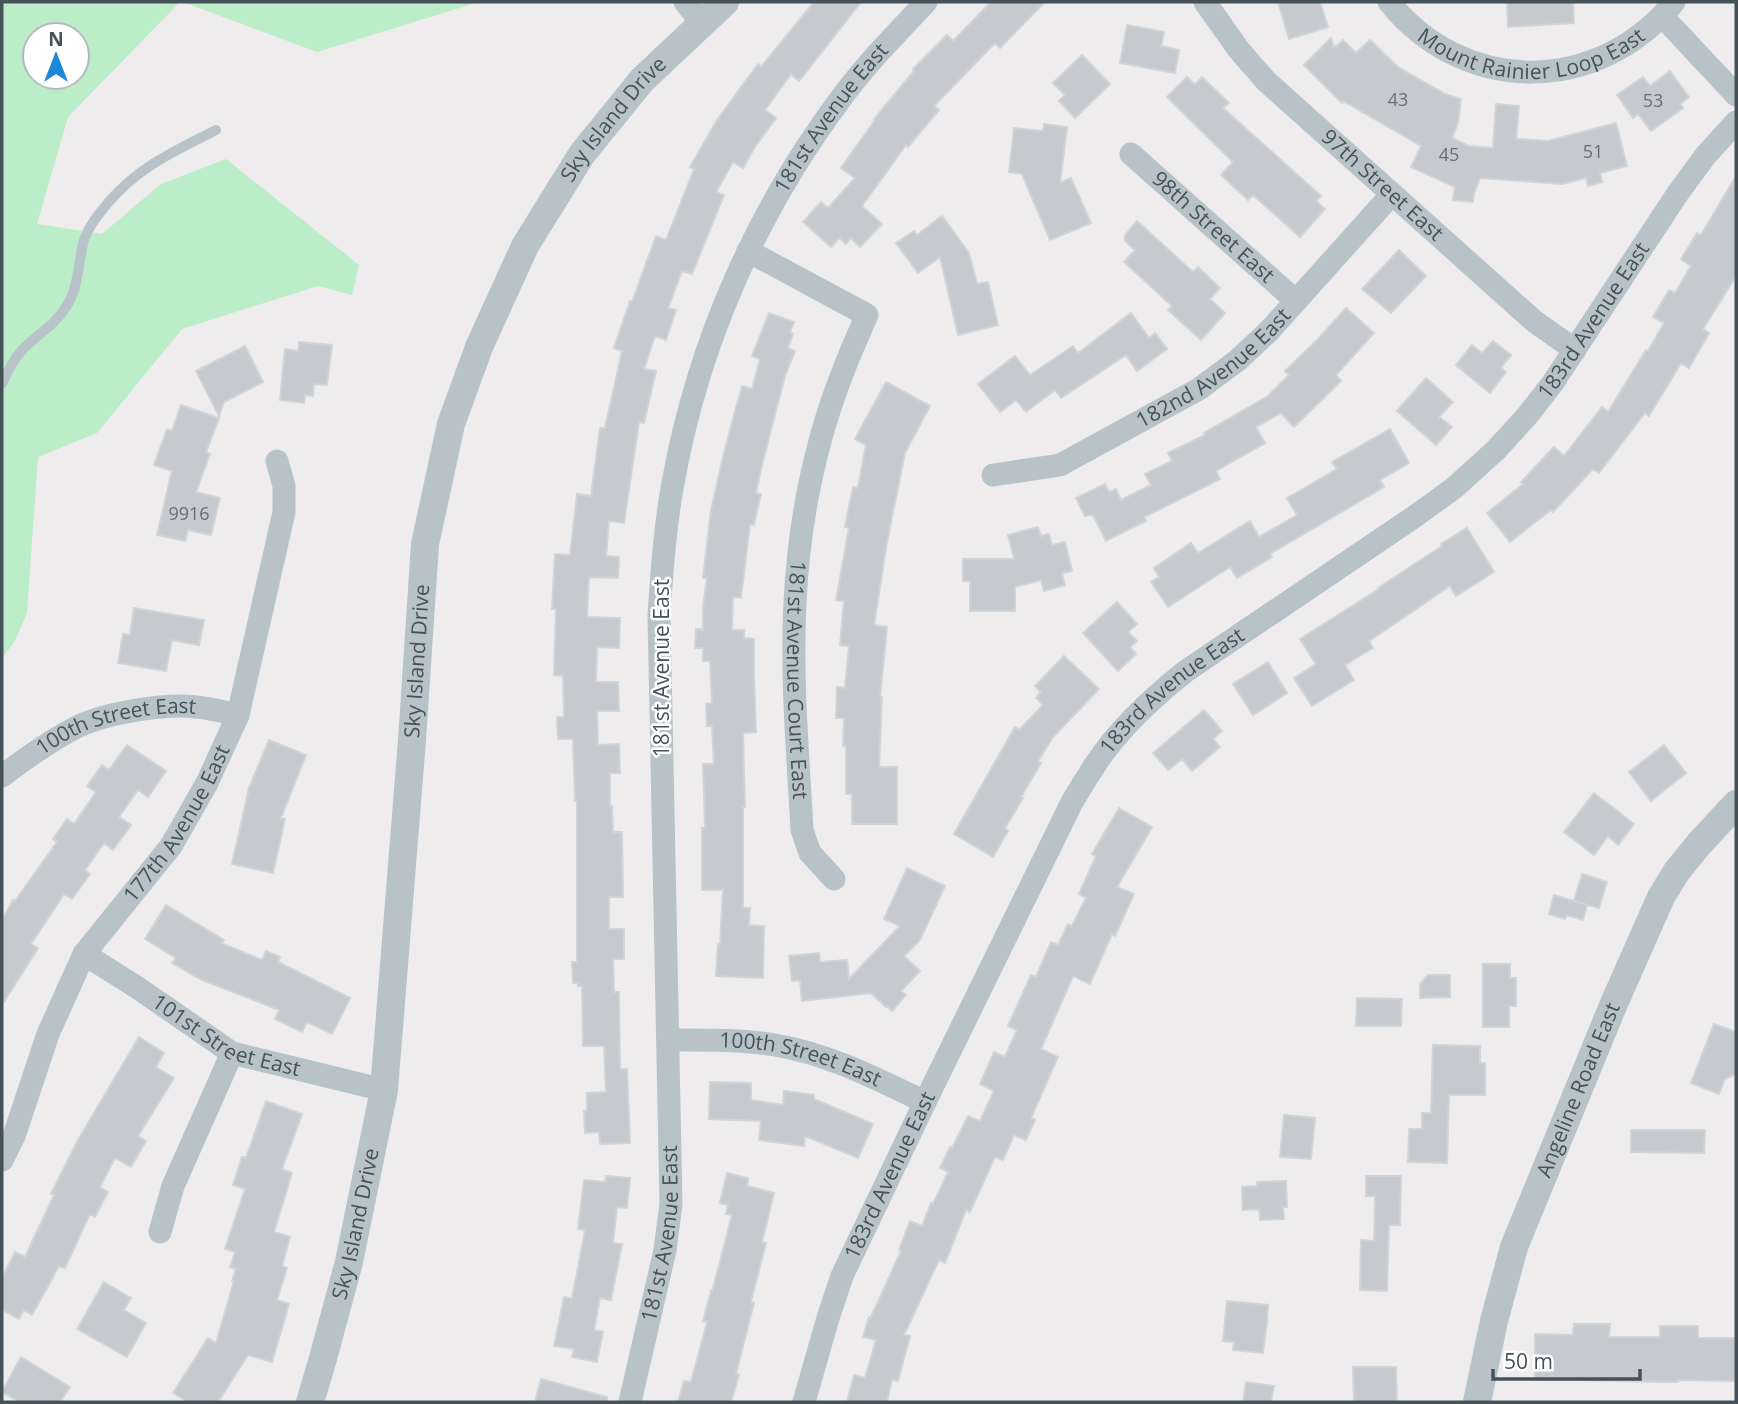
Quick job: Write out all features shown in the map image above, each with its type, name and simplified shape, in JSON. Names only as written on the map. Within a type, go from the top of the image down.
[{"type":"street","name":"Sky Island Drive","points":[[310,1402],[349,1262],[384,1090],[425,544],[450,424],[479,347],[525,246],[582,154],[694,12],[725,2]]},
{"type":"street","name":"181st Avenue East","points":[[630,1402],[665,1250],[671,1204],[659,615],[663,552],[685,425],[722,310],[766,215],[801,155],[842,97],[883,46],[926,2]]},
{"type":"street","name":"97th Street East","points":[[1205,2],[1239,50],[1266,81],[1534,320],[1575,350]]},
{"type":"street","name":"Mount Rainier Loop East","points":[[1389,2],[1426,38],[1457,56],[1510,71],[1534,72],[1585,64],[1617,51],[1638,37],[1668,9]]},
{"type":"street","points":[[1668,9],[1736,95]]},
{"type":"street","name":"183rd Avenue East","points":[[804,1402],[842,1276],[1072,802],[1095,764],[1122,730],[1155,696],[1186,671],[1414,517],[1454,488],[1496,450],[1552,384],[1678,194],[1706,155],[1736,122]]},
{"type":"street","name":"98th Street East","points":[[1131,154],[1296,302]]},
{"type":"street","name":"182nd Avenue East","points":[[993,475],[1060,465],[1199,389],[1238,360],[1269,331],[1392,194]]},
{"type":"street","name":"181st Avenue Court East","points":[[748,251],[867,315],[843,371],[812,474],[799,553],[795,602],[794,660],[802,830],[810,853],[834,879]]},
{"type":"street","name":"177th Avenue East","points":[[2,1160],[15,1136],[48,1034],[84,954],[171,846],[207,783],[238,715],[284,512],[284,486],[277,461]]},
{"type":"street","name":"100th Street East","points":[[2,776],[37,751],[80,726],[121,714],[159,707],[195,706],[238,715]]},
{"type":"street","name":"Angeline Road East","points":[[1477,1402],[1494,1321],[1514,1247],[1612,1008],[1661,897],[1677,871],[1736,804]]},
{"type":"street","name":"101st Street East","points":[[84,954],[232,1053],[384,1090]]},
{"type":"street","name":"100th Street East","points":[[668,1040],[735,1040],[808,1052],[859,1070],[925,1102]]},
{"type":"street","points":[[160,1232],[173,1186],[232,1053]]},
{"type":"lane","points":[[2,384],[23,348],[67,307],[91,224],[120,188],[143,169],[216,130]]},
{"type":"green space","points":[[2,2],[180,2],[68,117],[37,224],[102,234],[161,184],[226,159],[359,265],[352,295],[318,286],[182,329],[97,433],[38,457],[27,613],[15,641],[2,658]]},
{"type":"green space","points":[[183,2],[479,2],[317,52]]},
{"type":"building","points":[[814,2],[861,2],[799,81],[791,74],[765,110],[776,118],[743,168],[733,162],[716,192],[724,195],[692,274],[682,271],[668,308],[676,310],[666,340],[655,336],[644,369],[656,371],[644,423],[639,422],[624,523],[609,521],[606,556],[619,557],[618,578],[589,577],[587,617],[620,618],[619,648],[597,647],[596,682],[618,682],[619,711],[597,711],[598,745],[619,744],[620,773],[610,773],[610,806],[613,832],[622,832],[623,897],[609,897],[609,929],[624,929],[624,959],[613,959],[614,992],[619,992],[620,1069],[627,1069],[630,1143],[600,1144],[599,1132],[585,1133],[584,1111],[587,1111],[587,1093],[606,1092],[604,1046],[583,1046],[582,986],[573,983],[572,962],[577,962],[577,801],[573,739],[558,739],[557,717],[564,717],[563,676],[554,675],[556,609],[552,609],[555,554],[570,555],[577,494],[591,496],[600,428],[605,428],[622,351],[614,348],[656,236],[666,240],[694,169],[690,167],[717,120],[758,64],[761,67]]},
{"type":"building","points":[[991,2],[1045,2],[1000,48],[995,43],[934,106],[939,110],[908,147],[906,145],[862,206],[882,224],[860,247],[851,238],[846,244],[839,238],[831,247],[803,222],[821,202],[828,208],[855,178],[841,168],[874,119],[913,69],[947,35],[953,41]]},
{"type":"building","points":[[1278,2],[1320,2],[1328,27],[1289,39]]},
{"type":"building","points":[[1507,2],[1573,2],[1574,23],[1508,27]]},
{"type":"building","points":[[1127,25],[1164,32],[1161,46],[1179,50],[1175,73],[1120,63]]},
{"type":"building","points":[[1331,38],[1334,48],[1343,40],[1356,53],[1370,40],[1398,67],[1445,94],[1461,99],[1458,123],[1452,138],[1469,146],[1493,148],[1496,104],[1519,106],[1516,139],[1548,141],[1616,123],[1627,166],[1600,173],[1602,182],[1588,186],[1586,178],[1562,184],[1480,178],[1473,202],[1453,200],[1455,187],[1411,167],[1421,146],[1343,101],[1342,103],[1304,65]]},
{"type":"building","points":[[1082,55],[1110,84],[1075,118],[1059,101],[1065,95],[1053,83]]},
{"type":"building","points":[[1670,71],[1689,97],[1680,104],[1683,108],[1651,131],[1638,114],[1633,118],[1617,95],[1643,77],[1650,86]]},
{"type":"building","points":[[1187,77],[1195,85],[1202,77],[1229,103],[1223,108],[1321,196],[1316,201],[1325,209],[1300,237],[1253,195],[1248,200],[1221,175],[1233,162],[1167,97]]},
{"type":"building","points":[[1044,124],[1067,127],[1060,183],[1071,178],[1091,223],[1050,240],[1022,174],[1009,172],[1014,128],[1043,131]]},
{"type":"building","points":[[1736,176],[1736,276],[1703,329],[1709,333],[1689,368],[1681,363],[1649,416],[1645,413],[1599,473],[1593,469],[1553,512],[1551,510],[1510,542],[1487,513],[1523,484],[1521,482],[1554,447],[1564,456],[1602,407],[1608,412],[1664,323],[1653,317],[1669,290],[1675,293],[1691,266],[1681,259],[1697,233],[1701,235]]},
{"type":"building","points":[[942,216],[969,253],[977,284],[988,282],[998,325],[958,335],[940,257],[918,273],[896,243],[914,231],[917,235]]},
{"type":"building","points":[[1137,221],[1193,272],[1198,267],[1220,288],[1210,299],[1225,313],[1201,340],[1168,310],[1172,306],[1124,262],[1135,250],[1125,241],[1125,235]]},
{"type":"building","points":[[1399,250],[1426,276],[1391,313],[1362,289]]},
{"type":"building","points":[[1346,308],[1374,333],[1336,375],[1341,381],[1294,427],[1281,413],[1256,427],[1265,443],[1216,471],[1220,479],[1144,517],[1146,521],[1106,541],[1093,515],[1085,516],[1076,498],[1105,484],[1109,492],[1116,489],[1121,500],[1151,485],[1145,474],[1172,461],[1168,453],[1205,435],[1204,433],[1268,396],[1289,375],[1285,371]]},
{"type":"building","points":[[769,313],[794,322],[788,348],[795,351],[785,376],[762,465],[756,493],[761,494],[754,525],[750,524],[741,598],[733,597],[732,630],[744,630],[744,638],[754,639],[756,732],[743,733],[743,908],[750,908],[749,925],[764,926],[763,978],[716,976],[723,890],[702,890],[702,828],[705,828],[703,764],[714,764],[712,726],[707,726],[706,704],[712,703],[710,661],[703,661],[703,648],[695,648],[696,629],[703,629],[707,578],[703,578],[711,510],[726,445],[742,386],[752,389],[760,359],[752,356]]},
{"type":"building","points":[[1131,313],[1149,338],[1155,333],[1167,349],[1137,371],[1126,355],[1061,398],[1055,390],[1026,412],[1016,400],[1000,412],[978,384],[1015,356],[1030,375],[1073,346],[1078,353]]},
{"type":"building","points":[[1493,341],[1511,355],[1501,368],[1506,372],[1490,393],[1456,365],[1472,345],[1482,353]]},
{"type":"building","points":[[299,342],[332,345],[327,385],[314,384],[313,396],[305,395],[304,403],[280,400],[285,349],[298,351]]},
{"type":"building","points":[[245,346],[263,382],[224,402],[219,416],[196,371]]},
{"type":"building","points":[[1426,378],[1453,402],[1439,417],[1452,427],[1436,445],[1397,411]]},
{"type":"building","points":[[886,382],[930,406],[905,453],[874,625],[887,627],[880,697],[879,767],[897,767],[897,824],[852,824],[852,794],[846,794],[844,718],[836,718],[837,687],[845,688],[849,646],[840,645],[844,601],[836,600],[849,528],[845,527],[853,487],[858,488],[866,445],[855,439]]},
{"type":"building","points":[[181,405],[219,418],[206,452],[210,454],[196,492],[220,498],[211,535],[188,530],[185,541],[157,535],[172,471],[154,465],[167,429],[172,431]]},
{"type":"building","points":[[1390,429],[1409,463],[1380,480],[1384,487],[1270,554],[1272,557],[1237,578],[1230,567],[1168,607],[1151,582],[1159,577],[1154,568],[1191,543],[1198,553],[1250,521],[1259,537],[1297,515],[1287,498],[1337,469],[1332,462]]},
{"type":"building","points":[[1038,527],[1041,536],[1049,534],[1052,545],[1065,542],[1072,571],[1062,573],[1065,585],[1044,591],[1041,580],[1015,587],[1015,611],[970,611],[970,581],[963,581],[963,559],[1014,559],[1008,535]]},
{"type":"building","points":[[1467,528],[1494,572],[1456,596],[1450,586],[1369,641],[1373,648],[1345,665],[1354,680],[1312,706],[1294,678],[1316,664],[1300,639]]},
{"type":"building","points":[[1117,602],[1137,624],[1128,632],[1137,641],[1130,647],[1136,654],[1118,671],[1083,633]]},
{"type":"building","points":[[134,608],[204,620],[199,645],[172,640],[166,671],[118,663],[123,634],[130,635]]},
{"type":"building","points":[[1064,656],[1099,689],[1053,737],[1038,761],[1041,763],[1005,828],[1008,831],[993,857],[954,834],[1015,727],[1019,730],[1043,705],[1036,698],[1041,692],[1035,686]]},
{"type":"building","points":[[1268,662],[1287,693],[1253,715],[1233,684]]},
{"type":"building","points":[[1204,710],[1222,731],[1213,739],[1220,747],[1192,771],[1182,759],[1168,770],[1153,753]]},
{"type":"building","points":[[269,740],[306,755],[281,818],[285,819],[273,873],[232,864],[249,788]]},
{"type":"building","points":[[127,745],[166,771],[148,797],[138,790],[119,817],[131,825],[113,850],[104,843],[85,870],[90,874],[72,899],[64,894],[31,944],[38,948],[2,1005],[2,920],[13,900],[15,901],[57,842],[53,839],[67,819],[74,824],[96,792],[87,786],[102,765],[109,770]]},
{"type":"building","points":[[1664,745],[1686,773],[1651,801],[1629,772]]},
{"type":"building","points":[[1594,793],[1634,824],[1618,845],[1608,836],[1594,855],[1564,832]]},
{"type":"building","points":[[1119,808],[1152,827],[1117,887],[1134,894],[1115,936],[1112,934],[1090,984],[1073,976],[1041,1049],[1058,1057],[1031,1118],[1035,1120],[1026,1140],[1014,1135],[1003,1160],[995,1157],[970,1212],[966,1210],[945,1263],[939,1260],[904,1335],[910,1336],[898,1381],[892,1379],[887,1402],[847,1402],[854,1375],[865,1378],[876,1340],[863,1337],[869,1317],[901,1251],[899,1250],[910,1221],[922,1226],[948,1172],[940,1168],[968,1116],[980,1121],[994,1091],[980,1084],[994,1052],[1005,1057],[1017,1030],[1008,1026],[1031,975],[1036,977],[1051,942],[1058,945],[1068,924],[1072,926],[1086,898],[1079,894],[1096,856],[1092,854]]},
{"type":"building","points":[[907,868],[945,886],[920,940],[904,956],[920,971],[901,991],[906,995],[892,1011],[871,993],[802,1001],[800,980],[792,981],[789,956],[819,953],[820,962],[847,960],[849,979],[900,926],[884,919]]},
{"type":"building","points":[[1582,874],[1607,882],[1599,908],[1574,901]]},
{"type":"building","points":[[1554,895],[1587,905],[1583,920],[1567,915],[1565,919],[1549,914]]},
{"type":"building","points":[[166,905],[224,940],[221,943],[262,960],[266,951],[280,957],[278,962],[350,998],[332,1034],[307,1022],[302,1032],[275,1019],[279,1010],[200,979],[172,963],[176,958],[145,939]]},
{"type":"building","points":[[1483,964],[1510,964],[1510,978],[1516,978],[1516,1006],[1509,1006],[1509,1027],[1483,1027]]},
{"type":"building","points":[[1428,975],[1450,975],[1450,997],[1420,998],[1420,984]]},
{"type":"building","points":[[1357,998],[1402,999],[1401,1026],[1356,1026]]},
{"type":"building","points":[[1714,1024],[1736,1032],[1736,1074],[1725,1079],[1719,1094],[1691,1083]]},
{"type":"building","points":[[139,1037],[164,1053],[156,1067],[174,1078],[138,1136],[146,1141],[131,1167],[115,1158],[100,1187],[108,1192],[95,1217],[90,1214],[65,1268],[59,1266],[32,1315],[24,1310],[19,1319],[2,1310],[2,1278],[15,1252],[25,1257],[54,1195],[51,1194],[78,1140]]},
{"type":"building","points":[[1433,1045],[1480,1046],[1480,1063],[1485,1063],[1485,1095],[1449,1095],[1447,1163],[1408,1162],[1409,1129],[1422,1129],[1422,1113],[1431,1113]]},
{"type":"building","points":[[710,1082],[751,1083],[751,1100],[783,1105],[784,1091],[814,1095],[814,1099],[873,1124],[858,1158],[805,1136],[804,1146],[759,1140],[761,1121],[709,1119]]},
{"type":"building","points":[[266,1101],[302,1114],[282,1169],[292,1173],[274,1232],[290,1237],[282,1266],[287,1268],[277,1300],[289,1304],[272,1362],[248,1355],[218,1402],[188,1402],[173,1393],[208,1338],[216,1343],[236,1269],[230,1267],[235,1252],[225,1249],[245,1189],[233,1185],[242,1157],[246,1158]]},
{"type":"building","points":[[1284,1115],[1315,1118],[1311,1159],[1280,1157]]},
{"type":"building","points":[[1631,1130],[1705,1130],[1704,1153],[1631,1152]]},
{"type":"building","points":[[727,1173],[748,1178],[747,1186],[774,1193],[762,1242],[766,1243],[751,1302],[754,1303],[736,1374],[739,1375],[731,1402],[678,1402],[684,1381],[691,1382],[707,1322],[703,1321],[732,1215],[726,1214],[728,1205],[720,1203]]},
{"type":"building","points":[[606,1176],[630,1178],[627,1208],[617,1207],[613,1243],[622,1244],[611,1300],[600,1298],[594,1330],[603,1332],[597,1362],[572,1357],[574,1349],[554,1346],[564,1297],[572,1299],[585,1230],[578,1229],[584,1180],[605,1182]]},
{"type":"building","points":[[1366,1176],[1401,1176],[1400,1225],[1389,1225],[1387,1291],[1360,1290],[1361,1240],[1374,1241],[1375,1196],[1366,1196]]},
{"type":"building","points":[[1286,1181],[1287,1207],[1283,1207],[1284,1219],[1260,1220],[1259,1209],[1243,1210],[1242,1187],[1257,1186],[1257,1182]]},
{"type":"building","points":[[104,1282],[131,1298],[124,1310],[146,1323],[127,1357],[77,1329]]},
{"type":"building","points":[[1227,1301],[1268,1305],[1263,1353],[1233,1350],[1234,1342],[1223,1341]]},
{"type":"building","points":[[1574,1324],[1610,1324],[1609,1337],[1660,1337],[1660,1326],[1698,1326],[1698,1338],[1736,1338],[1736,1380],[1662,1382],[1535,1379],[1535,1334],[1573,1335]]},
{"type":"building","points":[[21,1357],[70,1387],[60,1402],[19,1402],[2,1392]]},
{"type":"building","points":[[1353,1367],[1396,1367],[1397,1402],[1354,1402]]},
{"type":"building","points":[[541,1379],[607,1397],[607,1402],[535,1402]]},
{"type":"building","points":[[1246,1382],[1274,1386],[1271,1402],[1243,1402]]}]
